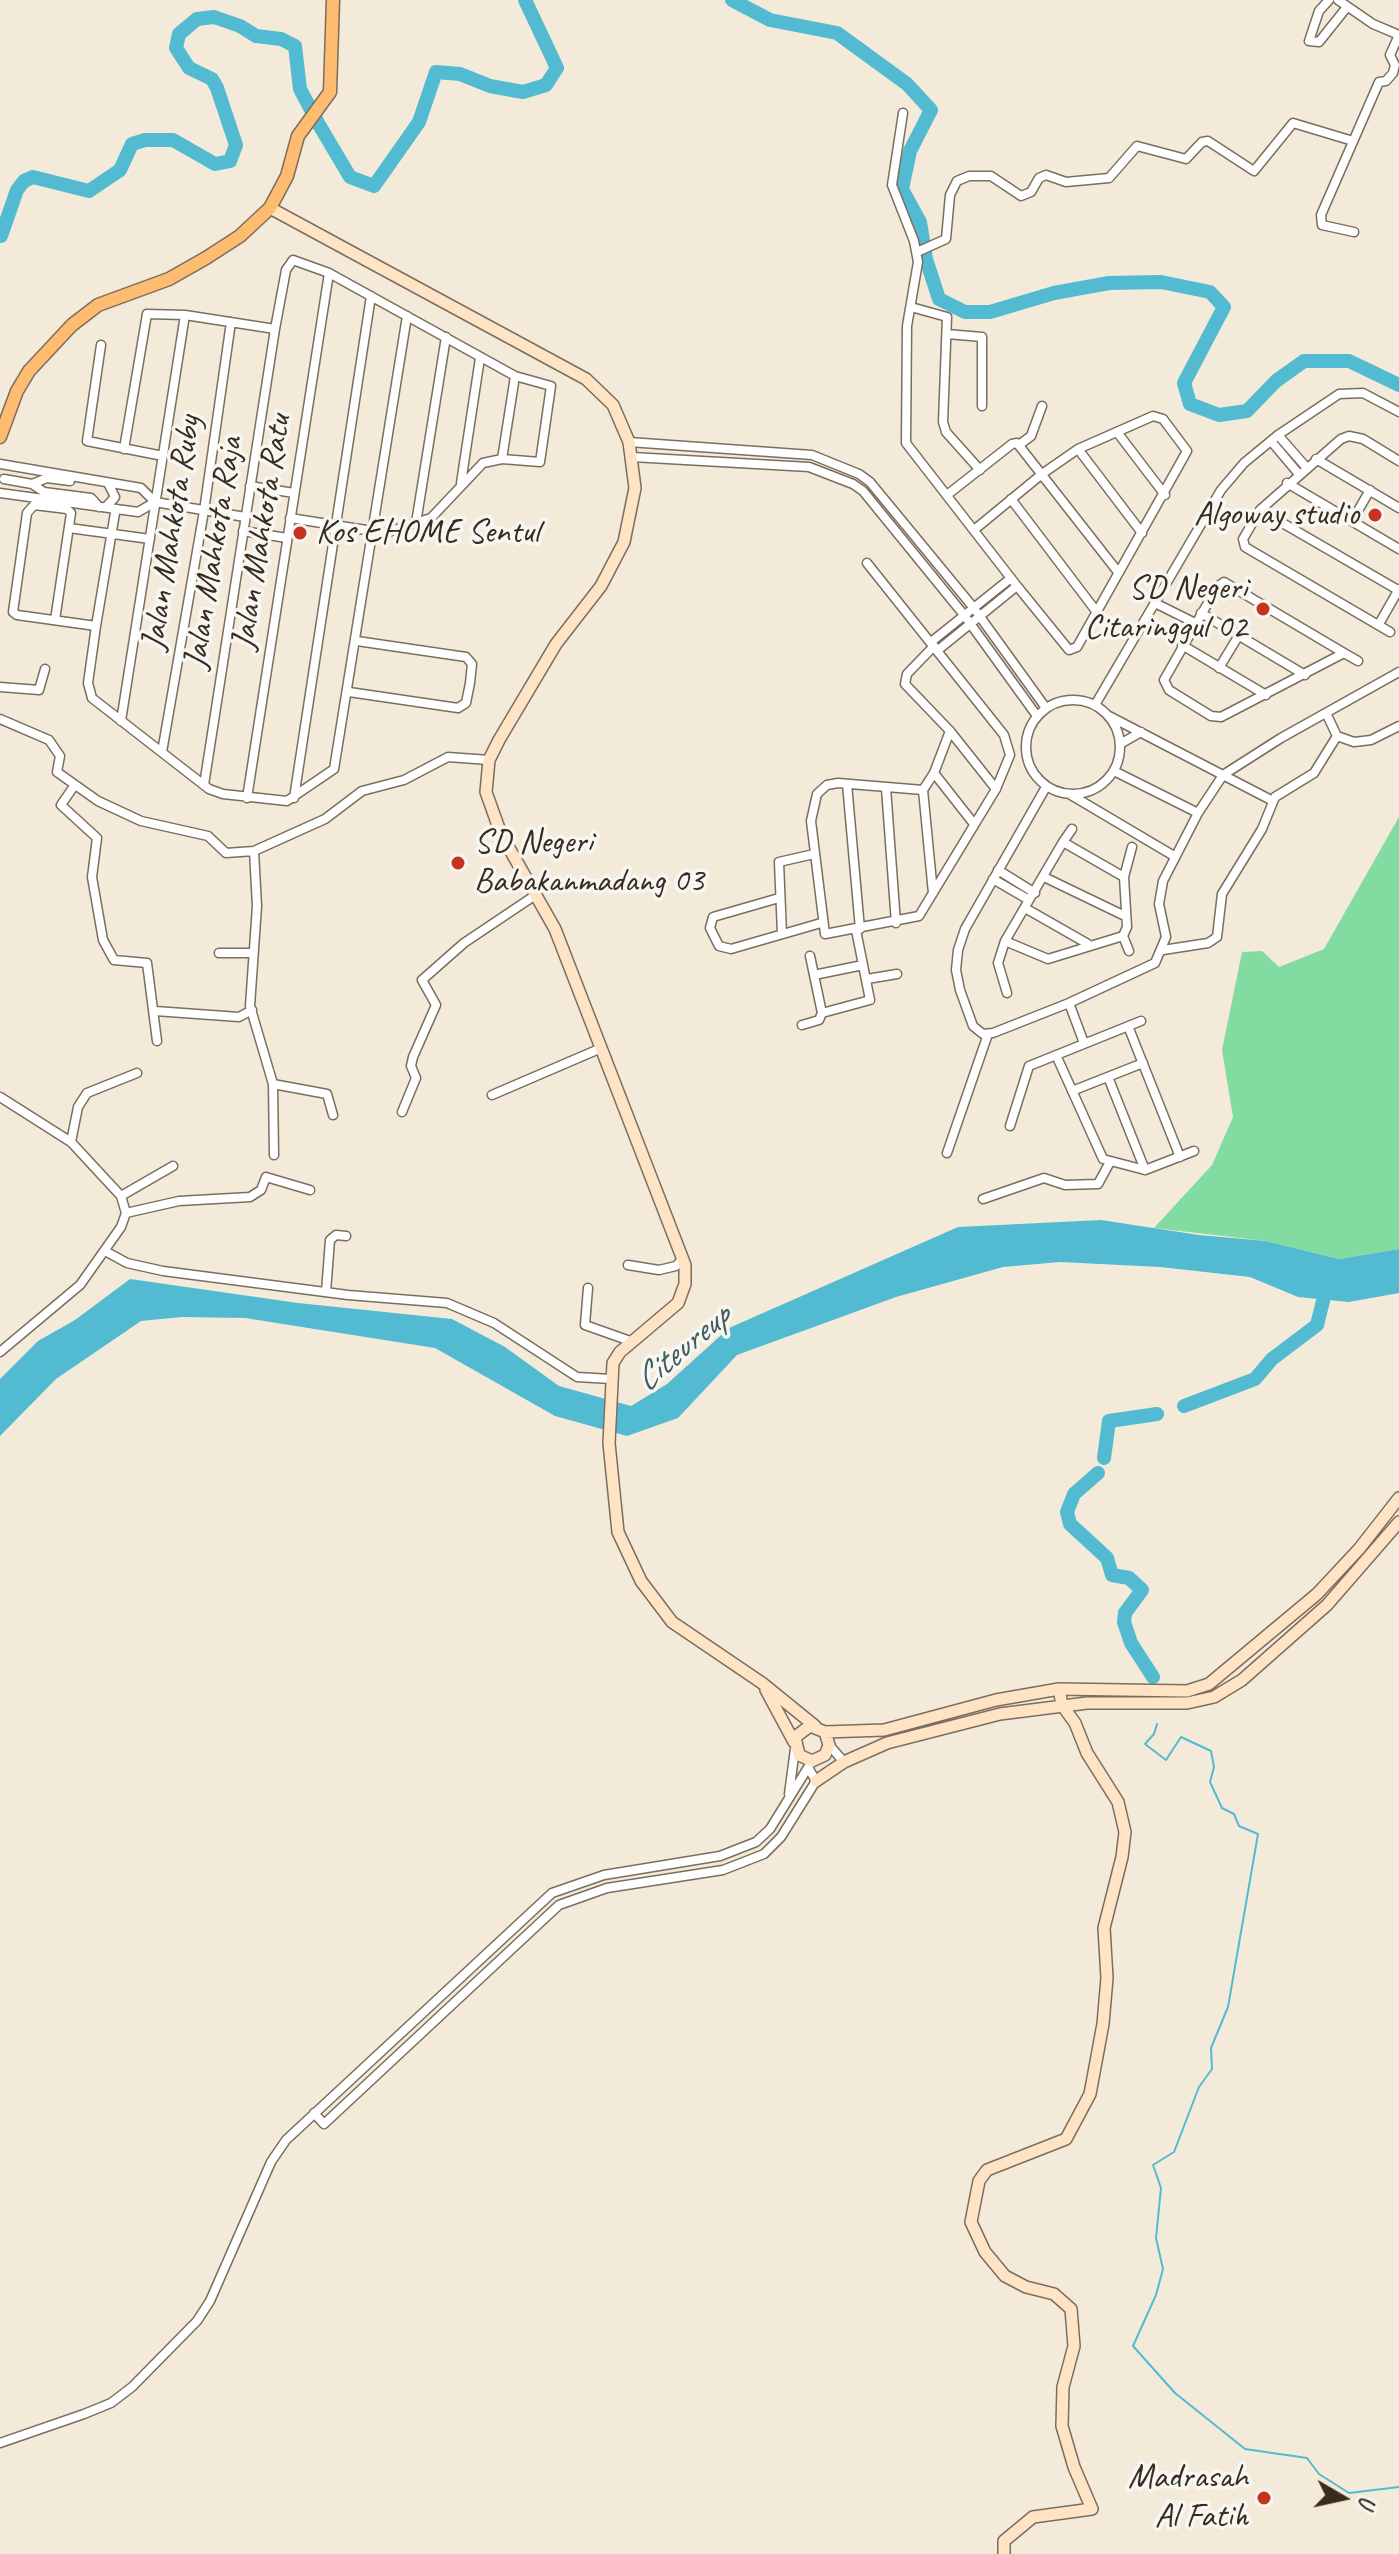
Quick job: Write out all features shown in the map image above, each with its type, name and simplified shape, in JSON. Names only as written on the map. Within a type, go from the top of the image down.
[{"type":"main road","points":[[0,437],[17,391],[29,371],[72,325],[98,305],[169,279],[206,258],[240,236],[270,208],[280,193],[305,124],[324,104],[332,84],[333,0]]},
{"type":"street","points":[[1329,0],[1319,11],[1309,41],[1319,42],[1347,7]]},
{"type":"street","points":[[1338,0],[1399,35],[1390,55],[1395,65],[1393,73],[1386,81],[1379,82],[1320,219],[1325,226],[1354,232]]},
{"type":"street","points":[[903,113],[892,185],[919,251],[918,274],[907,326],[904,437],[908,448],[1069,650],[1077,647],[1186,457],[1186,449],[1157,416],[1078,449],[974,530]]},
{"type":"street","points":[[919,251],[947,236],[948,203],[954,186],[969,176],[991,176],[1021,196],[1031,192],[1039,178],[1046,175],[1066,182],[1109,178],[1137,146],[1186,159],[1205,141],[1254,171],[1296,122],[1353,141]]},
{"type":"street","points":[[270,208],[586,379],[613,405],[629,442],[634,502],[624,542],[601,586],[556,644],[489,760],[486,792],[494,818],[555,929],[682,1259],[685,1284],[678,1303],[616,1356],[611,1383],[609,1443],[618,1532],[650,1595],[685,1632],[762,1683],[820,1729],[844,1762]]},
{"type":"street","name":"Jalan Mahkota Raja","points":[[204,785],[275,329],[289,264],[298,260],[329,273]]},
{"type":"street","points":[[290,518],[392,532],[437,514],[476,467],[502,459],[537,464],[542,458],[551,386],[515,376],[329,273]]},
{"type":"street","name":"Jalan Mahkota Ratu","points":[[247,798],[329,273]]},
{"type":"street","points":[[294,798],[371,296]]},
{"type":"street","points":[[911,307],[945,314],[943,422],[946,432],[980,470]]},
{"type":"street","points":[[124,449],[145,317],[151,313],[185,315],[275,329]]},
{"type":"street","points":[[121,721],[185,315]]},
{"type":"street","points":[[115,513],[87,689],[92,698],[215,792],[279,803],[294,798],[337,765],[407,316]]},
{"type":"street","name":"Jalan Mahkota Ruby","points":[[162,752],[204,511],[231,322]]},
{"type":"street","points":[[947,334],[982,337],[982,406]]},
{"type":"street","points":[[416,523],[446,337]]},
{"type":"street","points":[[101,345],[87,441],[163,456]]},
{"type":"street","points":[[461,483],[480,358]]},
{"type":"street","points":[[502,459],[515,376]]},
{"type":"street","points":[[1095,705],[1229,480],[1274,438],[1331,397],[1348,392],[1363,393],[1399,412]]},
{"type":"street","points":[[1019,445],[1031,436],[1042,406]]},
{"type":"street","points":[[1117,432],[1165,495]]},
{"type":"street","points":[[1390,632],[1245,547],[1243,539],[1260,510],[1298,473],[1341,439],[1355,436],[1399,461]]},
{"type":"street","points":[[1274,438],[1306,467]]},
{"type":"street","points":[[1274,438],[1298,473]]},
{"type":"street","points":[[629,442],[812,455],[849,468],[870,482],[973,607],[1046,708]]},
{"type":"street","points":[[947,495],[1012,444],[1019,445],[1118,572]]},
{"type":"street","points":[[1078,449],[1142,533]]},
{"type":"street","points":[[632,457],[809,467],[843,478],[863,491],[967,619],[1037,716]]},
{"type":"street","points":[[1316,459],[1399,508]]},
{"type":"street","points":[[0,464],[141,488],[155,502],[245,517]]},
{"type":"street","points":[[32,484],[47,478],[94,484],[104,482]]},
{"type":"street","points":[[4,479],[32,484],[44,492],[91,498],[101,507]]},
{"type":"street","points":[[101,507],[115,497],[104,482]]},
{"type":"street","points":[[1287,483],[1399,549]]},
{"type":"street","points":[[250,486],[294,493]]},
{"type":"street","points":[[1352,521],[1370,490]]},
{"type":"street","points":[[0,493],[138,512],[155,502]]},
{"type":"street","points":[[1011,499],[1096,611]]},
{"type":"street","points":[[55,620],[71,515],[67,509],[34,505],[28,510],[13,612],[55,620],[96,626]]},
{"type":"street","points":[[1260,510],[1399,590],[1379,624]]},
{"type":"street","points":[[69,528],[150,539]]},
{"type":"street","points":[[243,531],[287,538]]},
{"type":"street","points":[[867,563],[1008,742],[1009,762],[996,789],[915,919],[827,935],[821,923],[811,814],[813,801],[827,785],[923,790]]},
{"type":"street","points":[[996,789],[950,731],[904,681],[934,646],[967,619],[973,607],[1011,578]]},
{"type":"street","points":[[1344,653],[1227,716],[1211,716],[1164,684],[1165,675],[1217,587],[1228,583],[1358,661]]},
{"type":"street","points":[[967,619],[980,616],[1017,586]]},
{"type":"street","points":[[1155,603],[1195,623]]},
{"type":"street","points":[[1201,613],[1305,675]]},
{"type":"street","points":[[1219,668],[1239,635]]},
{"type":"street","points":[[349,692],[458,708],[466,703],[470,683],[472,664],[466,657],[357,641]]},
{"type":"street","points":[[1182,645],[1266,695]]},
{"type":"street","points":[[0,687],[39,690],[45,669]]},
{"type":"street","points":[[1046,787],[965,929],[956,970],[973,1026],[988,1034],[1150,967],[1163,950],[1165,930],[1159,895],[1174,856],[1223,775],[1281,738],[1399,672]]},
{"type":"street","points":[[1174,856],[1071,795],[1046,787],[1029,766],[1026,753],[1030,727],[1037,716],[1062,701],[1079,700],[1095,705],[1109,716],[1273,801]]},
{"type":"street","points":[[1327,715],[1337,736]]},
{"type":"street","points":[[1071,795],[1088,793],[1103,784],[1114,771],[1120,744],[1109,716]]},
{"type":"street","points":[[0,719],[49,740],[60,756],[57,772],[74,786],[141,821],[208,836],[222,852],[254,851],[325,819],[362,791],[404,780],[448,757],[489,760]]},
{"type":"street","points":[[1337,736],[1365,742],[1399,726]]},
{"type":"street","points":[[933,894],[923,790],[934,773],[950,731]]},
{"type":"street","points":[[1120,744],[1141,732]]},
{"type":"street","points":[[1163,950],[1208,943],[1217,937],[1222,894],[1262,829],[1273,801],[1314,773],[1337,736]]},
{"type":"street","points":[[1114,771],[1198,813]]},
{"type":"street","points":[[934,773],[974,824]]},
{"type":"street","points":[[822,1013],[869,1002],[858,929],[847,784]]},
{"type":"street","points":[[74,786],[61,805],[97,838],[92,877],[103,940],[114,960],[147,963],[157,1041]]},
{"type":"street","points":[[886,788],[896,923]]},
{"type":"street","points":[[1007,993],[998,963],[1005,941],[1072,829]]},
{"type":"street","points":[[1063,842],[1124,877]]},
{"type":"street","points":[[1129,951],[1123,936],[1124,877],[1132,847]]},
{"type":"street","points":[[254,851],[257,906],[249,999],[273,1084],[274,1155]]},
{"type":"street","points":[[782,934],[780,859],[814,854]]},
{"type":"street","points":[[998,870],[1029,900]]},
{"type":"street","points":[[1044,877],[1125,916]]},
{"type":"street","points":[[993,879],[1029,900],[1088,944]]},
{"type":"street","points":[[402,1112],[416,1078],[412,1070],[413,1057],[436,1005],[422,980],[464,943],[537,894]]},
{"type":"street","points":[[779,898],[715,916],[710,925],[719,946],[726,950],[821,923]]},
{"type":"street","points":[[1005,941],[1048,959],[1088,944],[1123,936]]},
{"type":"street","points":[[219,953],[251,953]]},
{"type":"street","points":[[802,1025],[819,1020],[822,1013],[810,956]]},
{"type":"street","points":[[814,975],[863,965]]},
{"type":"street","points":[[867,979],[897,974]]},
{"type":"street","points":[[1069,1003],[1084,1043]]},
{"type":"street","points":[[155,1011],[239,1017],[252,1010]]},
{"type":"street","points":[[1010,1126],[1025,1072],[1034,1063],[1141,1021]]},
{"type":"street","points":[[1128,1026],[1180,1157]]},
{"type":"street","points":[[947,1153],[988,1034]]},
{"type":"street","points":[[492,1095],[599,1049]]},
{"type":"street","points":[[1056,1055],[1100,1155],[1110,1162],[1145,1170],[1194,1151]]},
{"type":"street","points":[[1072,1091],[1143,1063]]},
{"type":"street","points":[[71,1142],[78,1107],[87,1093],[137,1073]]},
{"type":"street","points":[[1108,1077],[1145,1170]]},
{"type":"street","points":[[273,1084],[327,1094],[333,1115]]},
{"type":"street","points":[[0,1097],[71,1142],[121,1196],[126,1213],[105,1251],[80,1285],[0,1352]]},
{"type":"street","points":[[983,1199],[1044,1178],[1065,1185],[1098,1184],[1110,1162]]},
{"type":"street","points":[[121,1196],[173,1166]]},
{"type":"street","points":[[126,1213],[179,1201],[250,1197],[261,1190],[266,1177],[310,1190]]},
{"type":"street","points":[[326,1292],[330,1240],[336,1235],[346,1236]]},
{"type":"street","points":[[105,1251],[127,1263],[149,1268],[326,1292],[416,1298],[462,1307],[494,1323],[569,1373],[611,1383]]},
{"type":"street","points":[[628,1265],[659,1270],[676,1266],[682,1259]]},
{"type":"street","points":[[588,1288],[585,1325],[633,1342]]},
{"type":"street","points":[[789,1795],[795,1746],[801,1729],[884,1730],[996,1700],[1059,1689],[1187,1691],[1209,1684],[1233,1668],[1317,1594],[1359,1549],[1399,1498]]},
{"type":"street","points":[[314,2113],[324,2124],[559,1905],[607,1888],[723,1870],[764,1854],[781,1837],[816,1781],[844,1762],[887,1743],[1000,1714],[1062,1705],[1174,1704],[1214,1697],[1242,1680],[1327,1605],[1399,1522]]},
{"type":"street","points":[[762,1683],[795,1746],[811,1765],[816,1781]]},
{"type":"street","points":[[1004,2554],[1004,2541],[1033,2517],[1092,2509],[1074,2467],[1062,2426],[1063,2387],[1074,2346],[1071,2309],[1054,2294],[1026,2287],[1005,2276],[985,2252],[971,2222],[979,2181],[987,2170],[1066,2139],[1090,2094],[1106,1993],[1105,1918],[1122,1857],[1125,1832],[1118,1802],[1062,1705],[1059,1689]]},
{"type":"street","points":[[0,2443],[111,2403],[132,2387],[197,2321],[222,2279],[271,2162],[286,2140],[552,1893],[604,1875],[739,1850],[756,1842],[770,1829],[789,1795],[811,1765],[825,1755],[829,1745]]},
{"type":"street","points":[[323,2105],[333,2116]]},
{"type":"green space","points":[[1399,817],[1399,1249],[1339,1259],[1266,1241],[1154,1228],[1212,1165],[1233,1117],[1222,1050],[1242,952],[1262,951],[1279,967],[1324,949]]},
{"type":"water","points":[[1101,1220],[1199,1235],[1266,1241],[1339,1259],[1399,1249],[1399,1293],[1349,1302],[1298,1297],[1250,1277],[1160,1267],[1060,1262],[1003,1267],[896,1297],[737,1355],[678,1418],[627,1436],[555,1416],[435,1348],[245,1318],[182,1317],[141,1321],[56,1379],[0,1436],[0,1379],[38,1341],[75,1320],[130,1279],[298,1303],[452,1319],[505,1347],[559,1386],[631,1406],[667,1384],[729,1328],[958,1227]]},
{"type":"waterway","points":[[1,236],[17,190],[24,181],[33,177],[89,191],[120,170],[132,144],[145,140],[173,140],[215,164],[230,161],[236,145],[217,88],[212,79],[189,68],[176,48],[179,34],[197,19],[214,17],[240,26],[256,36],[281,39],[295,46],[300,89],[318,123],[350,177],[374,186],[419,122],[436,72],[460,74],[490,86],[523,92],[546,85],[557,68],[525,0]]},
{"type":"waterway","points":[[732,0],[770,20],[837,33],[907,84],[931,110],[910,151],[902,189],[920,222],[926,259],[939,299],[965,312],[990,312],[1054,293],[1109,283],[1161,282],[1210,292],[1224,307],[1184,383],[1190,404],[1219,415],[1247,411],[1276,381],[1304,361],[1349,361],[1399,385]]},
{"type":"waterway","points":[[1184,1406],[1255,1379],[1272,1359],[1317,1325],[1328,1281]]},
{"type":"waterway","points":[[1104,1458],[1109,1421],[1157,1414]]},
{"type":"waterway","points":[[1098,1473],[1074,1494],[1067,1512],[1070,1524],[1107,1558],[1112,1575],[1129,1578],[1142,1590],[1125,1613],[1124,1622],[1131,1643],[1153,1677]]},
{"type":"waterway","points":[[1157,1724],[1154,1734],[1145,1744],[1166,1760],[1181,1737],[1211,1751],[1214,1767],[1210,1782],[1222,1808],[1234,1814],[1239,1826],[1258,1834],[1228,2007],[1211,2048],[1212,2069],[1199,2087],[1174,2152],[1153,2165],[1161,2188],[1156,2238],[1163,2269],[1156,2295],[1133,2346],[1175,2393],[1245,2449],[1307,2458],[1319,2474],[1349,2493],[1399,2487]]},
{"type":"place","name":"Algoway studio","points":[[1375,515]]},
{"type":"place","name":"Kos EHOME Sentul","points":[[300,533]]},
{"type":"place","name":"SD Negeri Citaringgul 02","points":[[1263,609]]},
{"type":"place","name":"SD Negeri Babakanmadang 03","points":[[458,863]]},
{"type":"place","name":"Madrasah Al Fatih","points":[[1264,2498]]},
{"type":"water label","name":"Citeureup","points":[[683,1349]]}]
